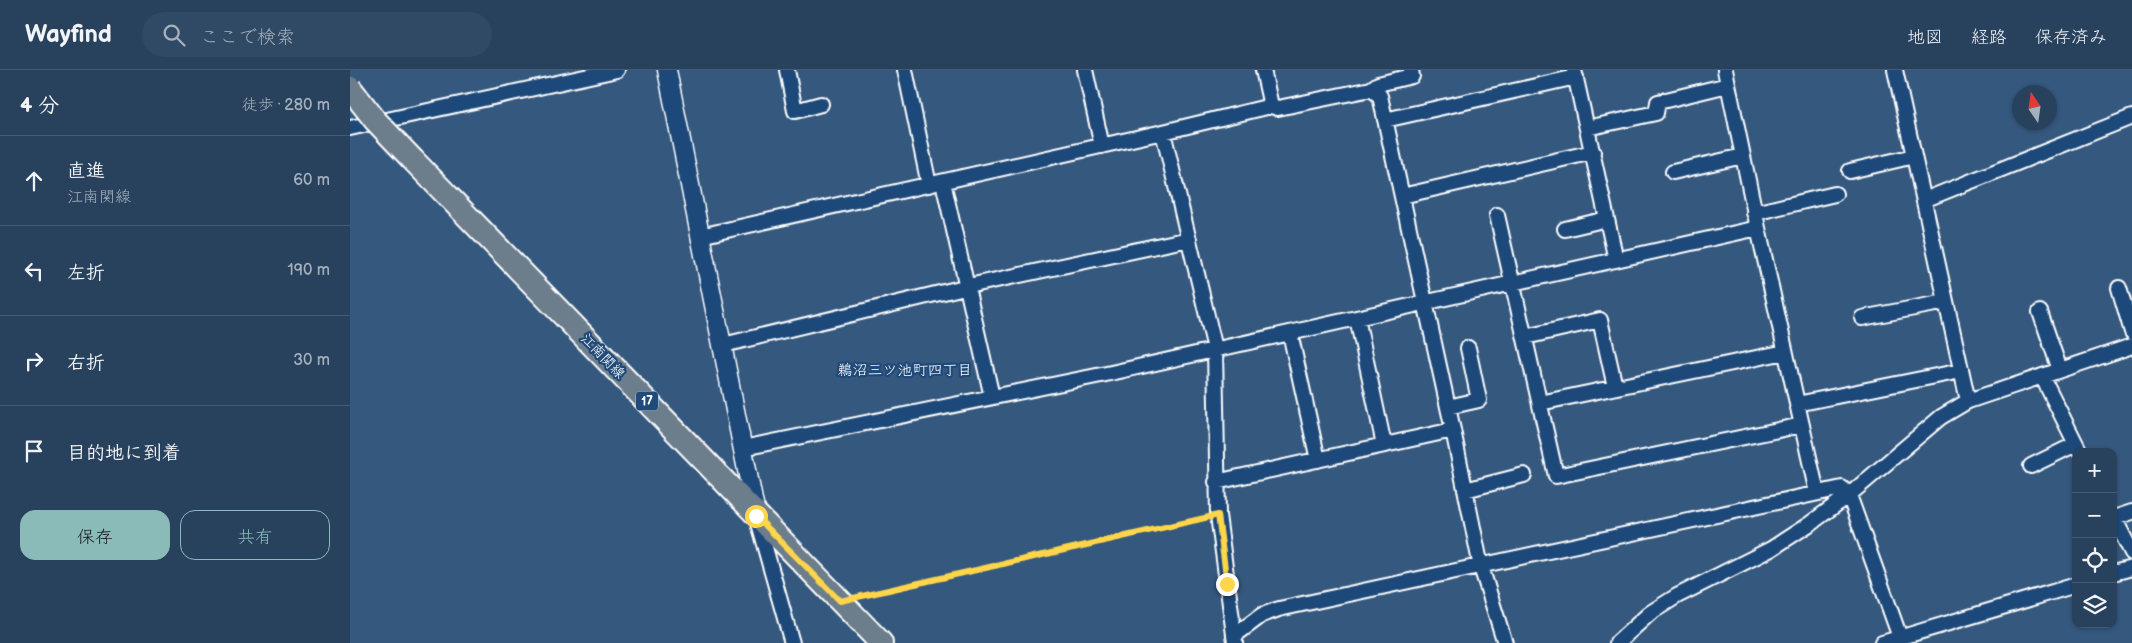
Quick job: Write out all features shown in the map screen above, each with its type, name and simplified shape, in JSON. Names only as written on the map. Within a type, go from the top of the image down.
[{"type":"main road","name":"江南関線","points":[[350,88],[375,120],[413,160],[881,643]]},
{"type":"street","points":[[350,128],[617,70]]},
{"type":"street","points":[[667,70],[756,516],[792,643]]},
{"type":"street","points":[[787,70],[795,111],[821,104]]},
{"type":"street","points":[[905,70],[928,185]]},
{"type":"street","points":[[1085,70],[1102,146]]},
{"type":"street","points":[[1263,70],[1271,106]]},
{"type":"street","points":[[700,236],[1271,106],[1278,108],[1371,89],[1378,84],[1412,76],[1411,70]]},
{"type":"street","points":[[1725,70],[1754,213],[1817,493]]},
{"type":"street","points":[[1896,70],[1968,401]]},
{"type":"street","points":[[1385,120],[1575,73],[1616,260]]},
{"type":"street","points":[[1587,128],[1656,113],[1658,102],[1728,85]]},
{"type":"street","points":[[1371,89],[1380,96],[1481,567],[1505,643]]},
{"type":"street","points":[[1924,200],[2132,117]]},
{"type":"street","points":[[1163,132],[1215,349],[1218,515],[1235,639]]},
{"type":"street","points":[[1402,196],[1593,152]]},
{"type":"street","points":[[1673,172],[1743,156]]},
{"type":"street","points":[[1850,171],[1914,156]]},
{"type":"street","points":[[943,182],[992,397]]},
{"type":"street","points":[[1754,213],[1835,194]]},
{"type":"street","points":[[1497,215],[1556,476],[1802,425]]},
{"type":"street","points":[[1565,229],[1607,219]]},
{"type":"street","points":[[743,448],[992,397],[1425,304],[1758,228]]},
{"type":"street","points":[[723,345],[967,287],[1189,239]]},
{"type":"street","points":[[2119,288],[2132,332]]},
{"type":"street","points":[[1862,318],[1946,302]]},
{"type":"street","points":[[2040,312],[2060,370]]},
{"type":"street","points":[[1357,318],[1384,445]]},
{"type":"street","points":[[1525,337],[1600,320],[1615,387]]},
{"type":"street","points":[[1290,333],[1318,460]]},
{"type":"street","points":[[1617,643],[1650,613],[1677,596],[1771,549],[1811,523],[1849,495],[1941,418],[1968,401],[2132,346]]},
{"type":"street","points":[[1448,407],[1479,400],[1468,348]]},
{"type":"street","points":[[1540,403],[1786,352]]},
{"type":"street","points":[[1797,404],[1961,371]]},
{"type":"street","points":[[2042,376],[2078,448]]},
{"type":"street","points":[[1216,482],[1453,430]]},
{"type":"street","points":[[2031,466],[2072,450]]},
{"type":"street","points":[[1465,490],[1524,475]]},
{"type":"street","points":[[1235,639],[1262,615],[1279,609],[1842,488],[1849,495],[1901,640]]},
{"type":"street","points":[[2117,516],[2132,512]]},
{"type":"street","points":[[2117,523],[2132,553]]},
{"type":"street","points":[[2117,572],[2132,568]]},
{"type":"street","points":[[1882,643],[1901,640],[2072,586]]},
{"type":"path","points":[[840,601],[1218,515]]},
{"type":"district","name":"鵜沼三ツ池町四丁目","points":[[905,370]]},
{"type":"route","points":[[756,516],[840,601],[1218,515],[1227,584]]}]
